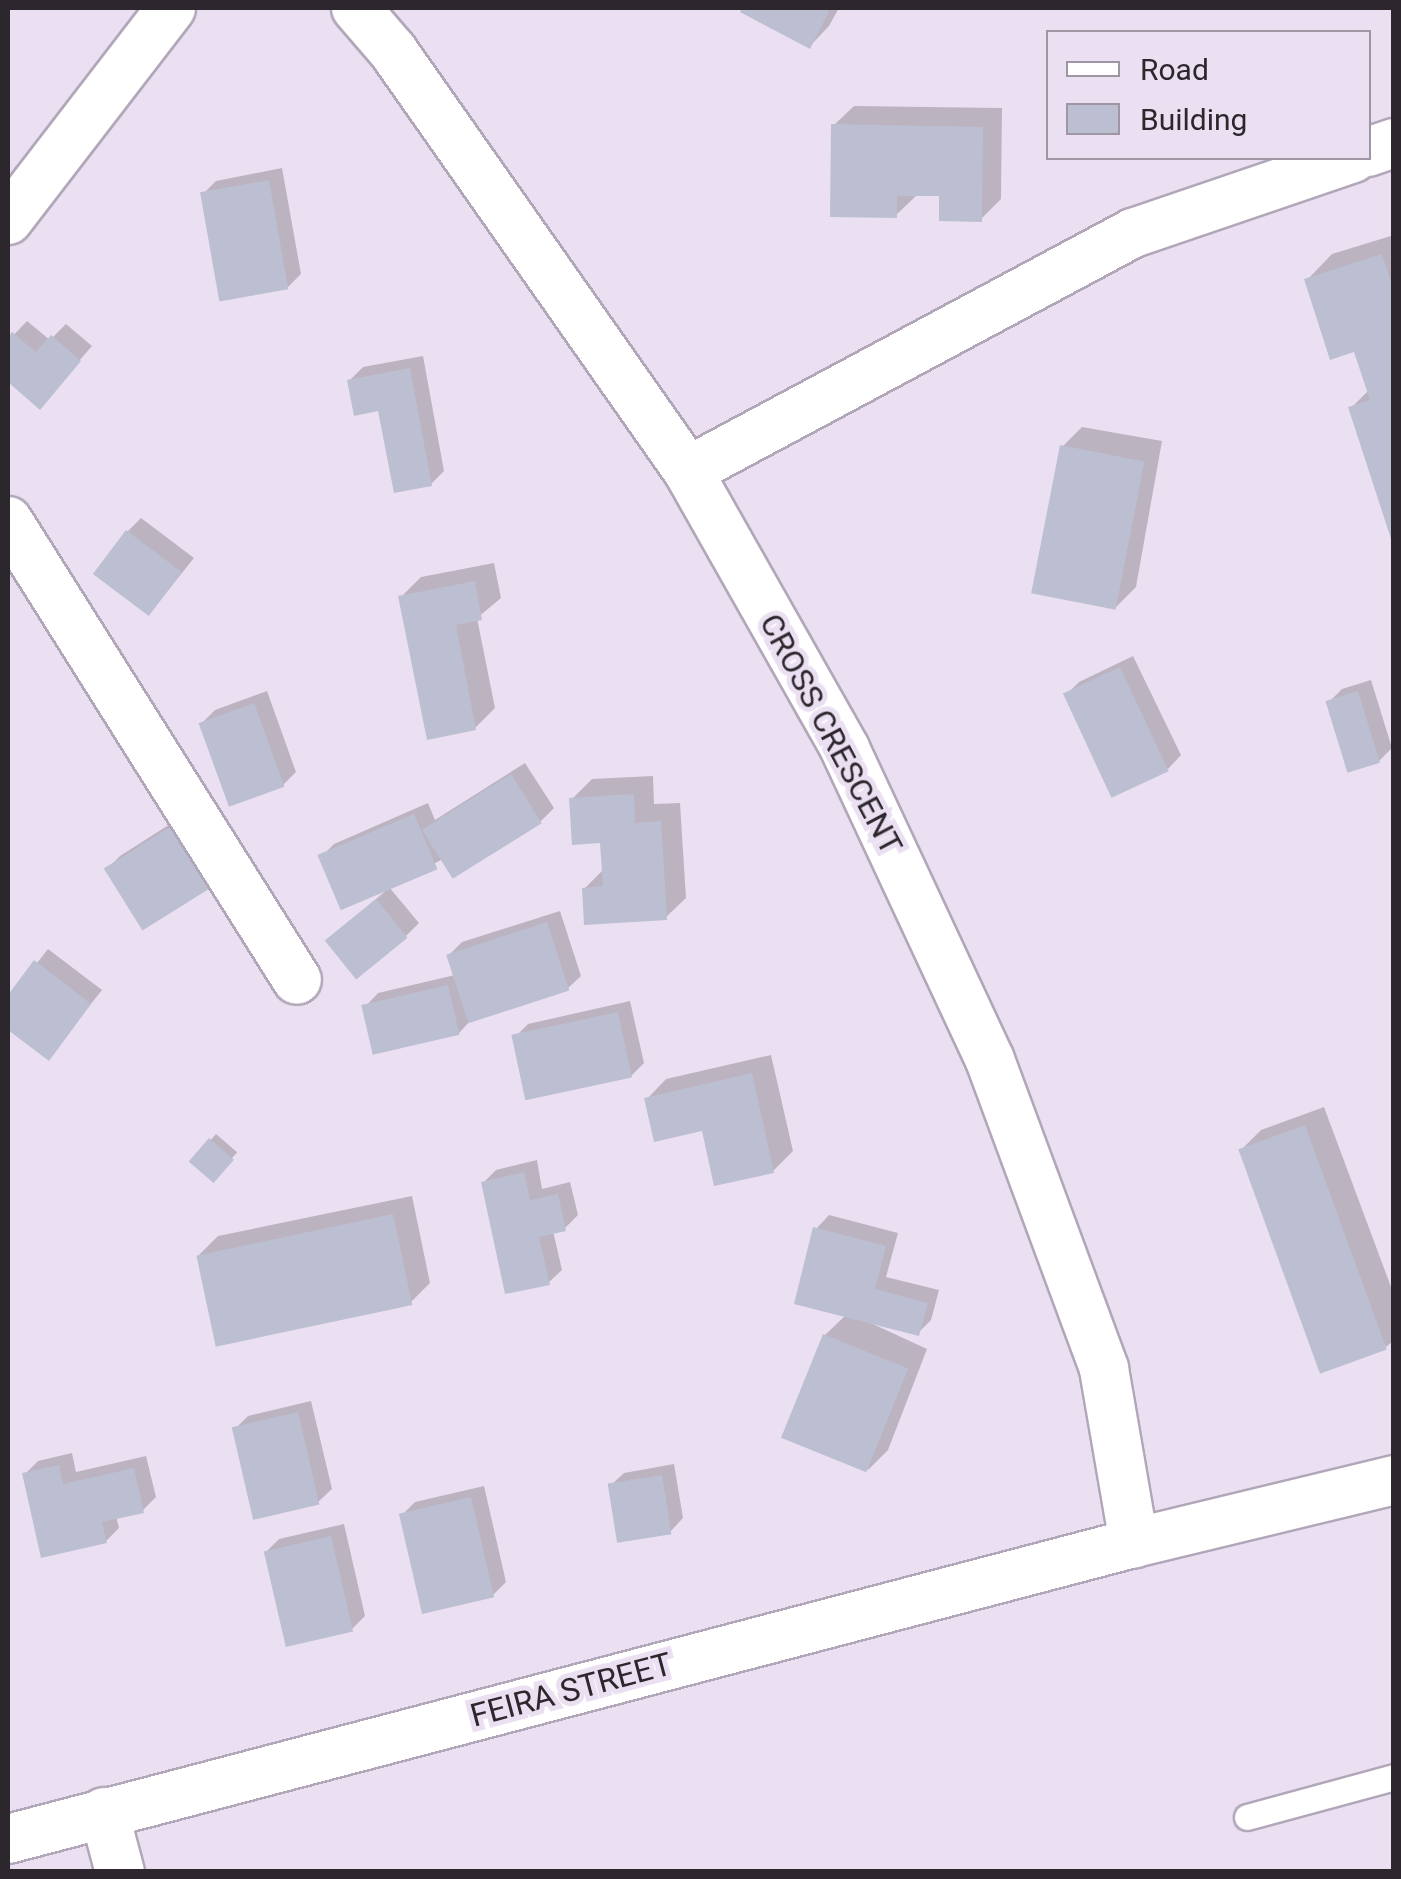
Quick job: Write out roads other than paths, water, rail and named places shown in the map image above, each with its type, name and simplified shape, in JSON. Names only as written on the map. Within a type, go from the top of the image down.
[{"type":"street","points":[[8,220],[170,8]]},
{"type":"street","name":"CROSS CRESCENT","points":[[356,8],[404,67],[688,471],[845,749],[990,1060],[1104,1368],[1134,1543]]},
{"type":"street","points":[[688,471],[1133,233],[1347,160]]},
{"type":"street","points":[[8,520],[297,980]]},
{"type":"street","name":"FEIRA STREET","points":[[8,1840],[1134,1543],[1394,1480]]},
{"type":"street","points":[[104,1812],[120,1872]]},
{"type":"lane","points":[[1247,1817],[1394,1777]]}]
